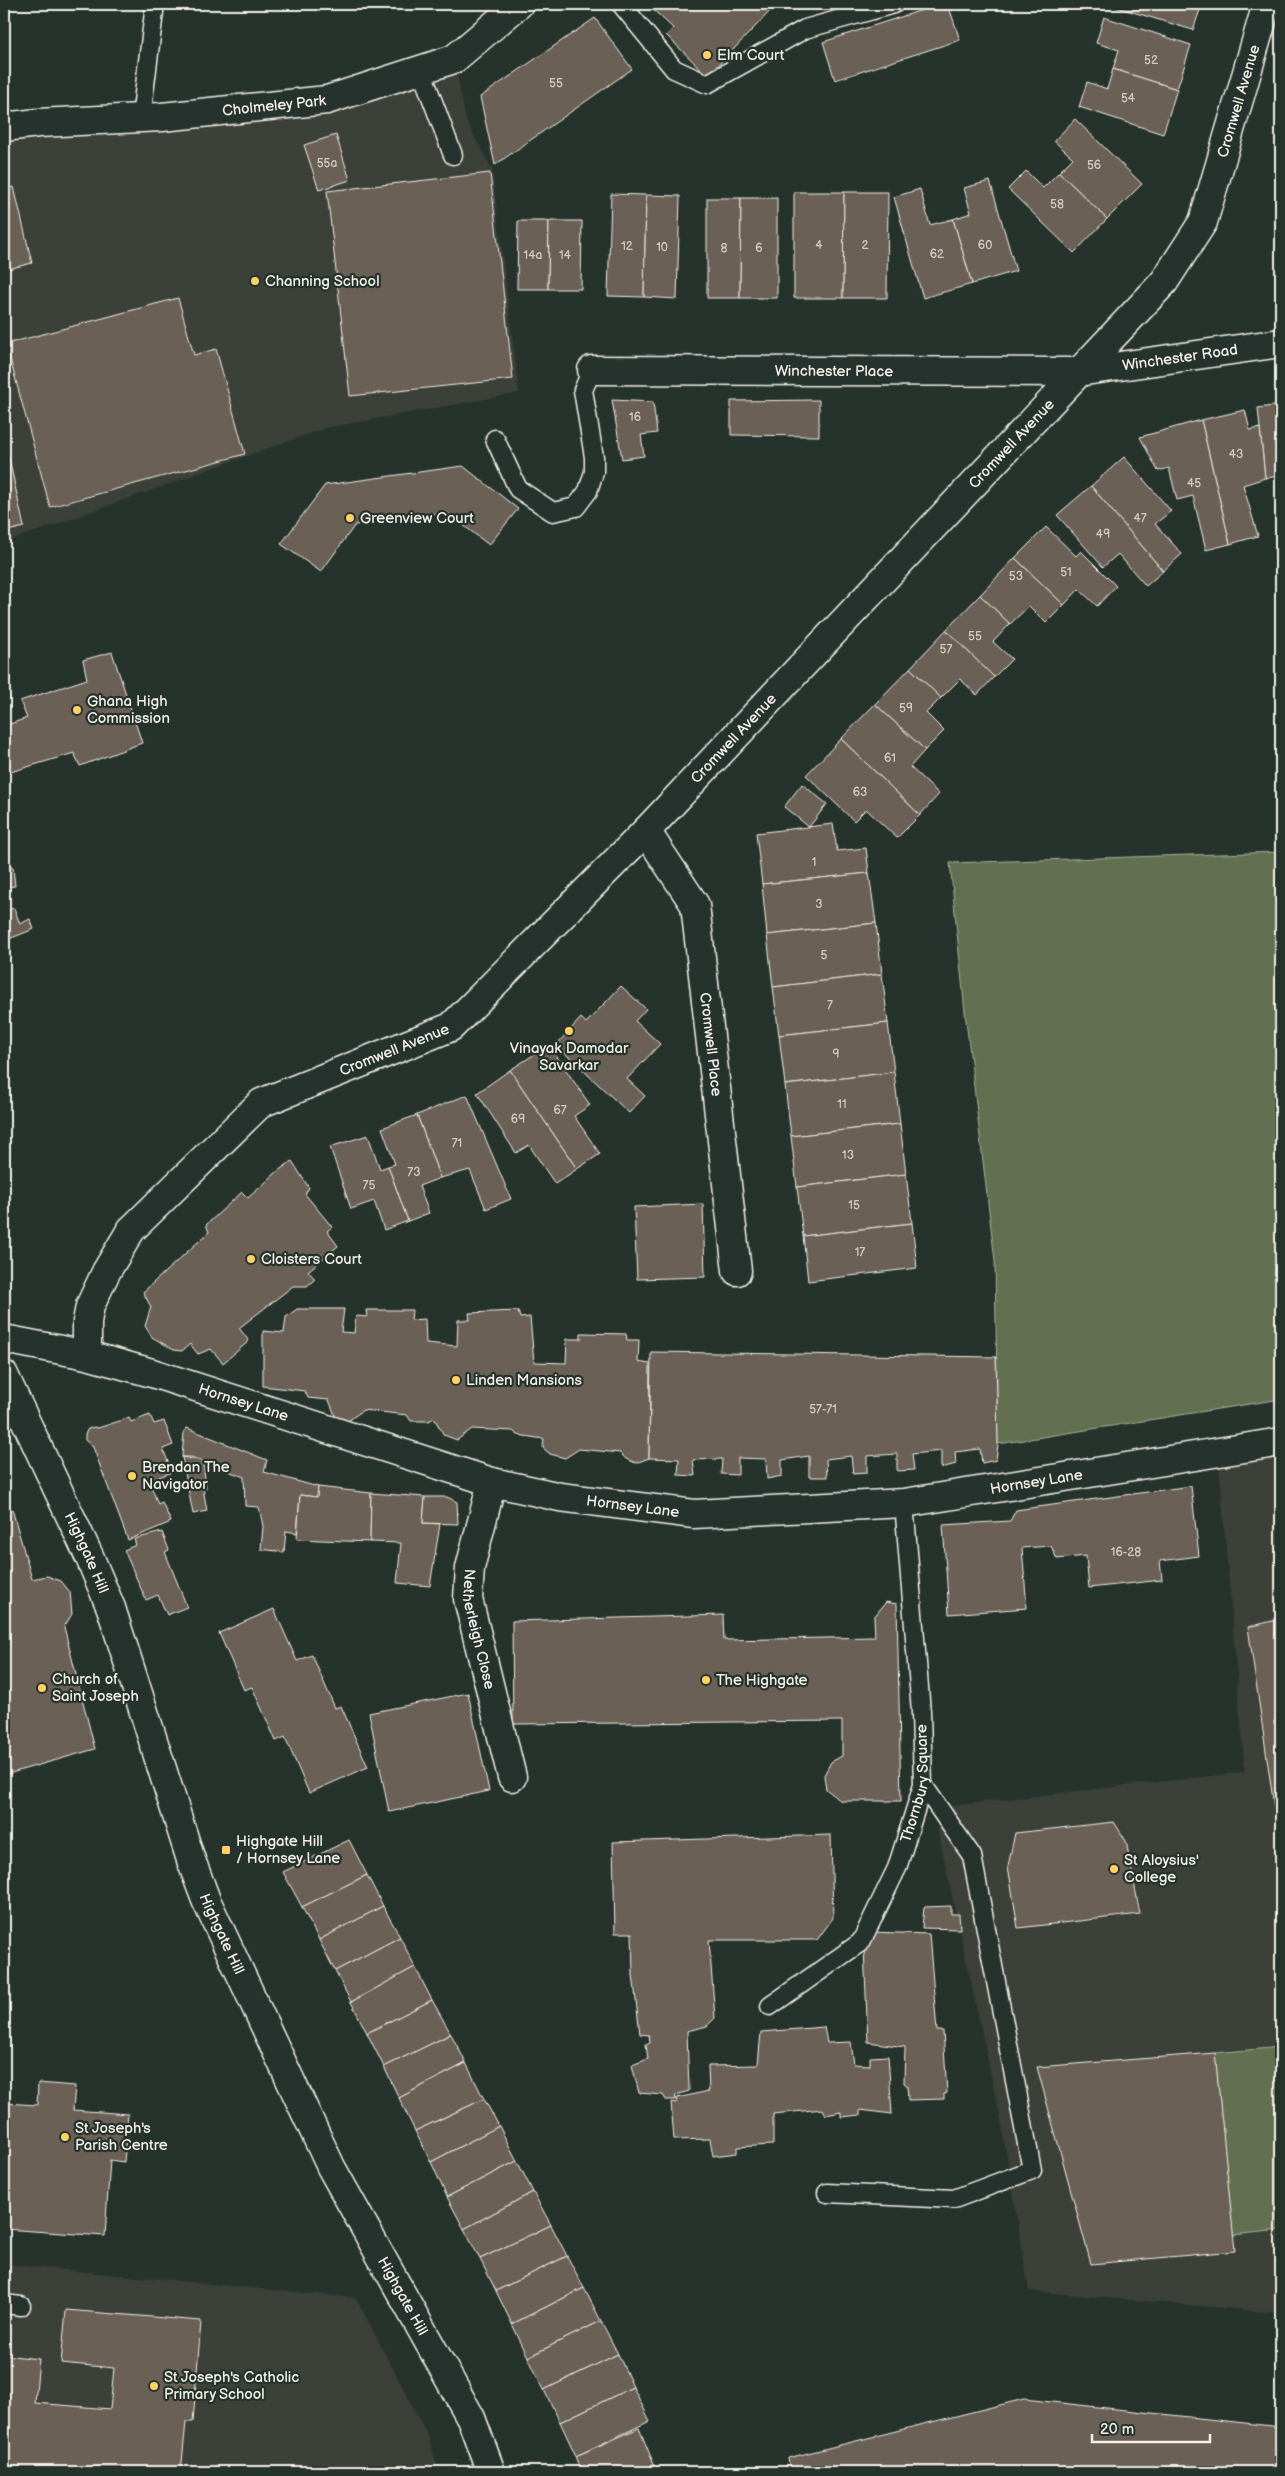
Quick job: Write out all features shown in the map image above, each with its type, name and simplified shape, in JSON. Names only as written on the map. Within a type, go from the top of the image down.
[{"type":"street","name":"Cholmeley Park","points":[[4,127],[38,123],[141,118],[327,100],[454,59],[519,4]]},
{"type":"street","name":"Cromwell Avenue","points":[[87,1356],[87,1322],[90,1306],[106,1272],[131,1230],[261,1103],[451,1027],[646,831],[1164,282],[1202,222],[1267,4]]},
{"type":"street","name":"Winchester Road","points":[[1078,372],[1281,342]]},
{"type":"street","name":"Winchester Place","points":[[592,370],[1078,372]]},
{"type":"street","name":"Cromwell Place","points":[[646,831],[695,905],[737,1271]]},
{"type":"street","name":"Hornsey Lane","points":[[4,1339],[87,1356],[206,1390],[492,1482],[560,1497],[694,1514],[904,1503],[1281,1442]]},
{"type":"street","name":"Highgate Hill","points":[[4,1375],[90,1558],[111,1608],[191,1860],[206,1900],[331,2167],[472,2418],[490,2472]]},
{"type":"street","name":"Netherleigh Close","points":[[492,1482],[470,1568],[468,1599],[512,1777]]},
{"type":"lane","points":[[141,118],[154,4]]},
{"type":"lane","points":[[621,4],[674,69],[708,84],[805,29],[894,4]]},
{"type":"lane","points":[[421,70],[454,155]]},
{"type":"lane","points":[[495,439],[518,489],[553,512],[576,507],[588,492],[594,472],[594,457],[582,390],[592,370]]},
{"type":"lane","name":"Thornbury Square","points":[[770,2006],[861,1942],[897,1868],[923,1785],[921,1712],[904,1503]]},
{"type":"lane","points":[[827,2194],[954,2199],[1032,2170],[972,1856],[923,1785]]},
{"type":"shaded area","name":"Channing School","points":[[454,59],[466,121],[492,169],[519,393],[325,428],[4,543],[4,127],[327,100]]},
{"type":"shaded area","name":"St Aloysius' College","points":[[1281,1442],[1281,2313],[1029,2291],[1002,2125],[933,1808],[1245,1772],[1218,1453]]},
{"type":"shaded area","points":[[4,2264],[356,2298],[428,2436],[439,2472],[4,2472]]},
{"type":"green space","points":[[1281,852],[1281,1399],[998,1444],[995,1261],[965,1012],[950,863]]},
{"type":"green space","points":[[1281,2047],[1281,2230],[1233,2235],[1215,2053]]},
{"type":"building","name":"Elm Court","points":[[771,4],[774,7],[708,76],[666,35],[673,28],[648,5]]},
{"type":"building","points":[[941,4],[948,4],[960,40],[835,80],[823,42]]},
{"type":"building","points":[[1106,4],[1202,4],[1193,30]]},
{"type":"building","points":[[1104,17],[1191,45],[1177,89],[1113,69],[1119,50],[1096,43]]},
{"type":"building","points":[[595,18],[632,69],[495,165],[480,97]]},
{"type":"building","points":[[1113,69],[1177,89],[1163,134],[1079,107],[1087,82],[1107,89]]},
{"type":"building","points":[[1075,119],[1142,184],[1107,219],[1059,172],[1073,158],[1054,141]]},
{"type":"building","points":[[336,135],[350,180],[319,190],[304,145]]},
{"type":"building","points":[[1026,171],[1043,188],[1059,172],[1107,219],[1074,253],[1008,189]]},
{"type":"building","points":[[490,173],[513,379],[350,396],[327,191]]},
{"type":"building","points":[[990,181],[1016,271],[972,284],[953,219],[971,213],[964,188]]},
{"type":"building","points":[[14,187],[32,263],[4,270],[4,189]]},
{"type":"building","points":[[920,189],[930,225],[953,219],[972,284],[923,298],[894,197]]},
{"type":"building","points":[[794,192],[844,192],[843,298],[794,298]]},
{"type":"building","points":[[844,192],[888,192],[887,298],[843,298]]},
{"type":"building","points":[[611,194],[646,195],[644,297],[608,296]]},
{"type":"building","points":[[646,195],[680,196],[677,299],[644,297]]},
{"type":"building","points":[[707,198],[741,198],[740,298],[707,298]]},
{"type":"building","points":[[741,198],[777,198],[777,298],[740,298]]},
{"type":"building","points":[[518,221],[549,221],[548,289],[517,289]]},
{"type":"building","points":[[549,221],[582,221],[581,289],[548,289]]},
{"type":"building","points":[[178,298],[194,355],[216,349],[245,454],[50,507],[6,344]]},
{"type":"building","points":[[612,400],[653,402],[657,433],[641,435],[644,456],[622,459]]},
{"type":"building","points":[[819,400],[819,436],[731,435],[731,401]]},
{"type":"building","points":[[1281,405],[1281,476],[1265,478],[1258,408]]},
{"type":"building","points":[[1245,410],[1250,430],[1260,428],[1265,478],[1243,485],[1258,536],[1230,544],[1201,420]]},
{"type":"building","points":[[1201,420],[1230,544],[1206,550],[1193,496],[1177,500],[1169,468],[1158,471],[1140,437]]},
{"type":"building","points":[[7,449],[24,527],[4,532],[4,450]]},
{"type":"building","points":[[1124,457],[1171,511],[1155,524],[1182,554],[1163,571],[1091,486]]},
{"type":"building","name":"Greenview Court","points":[[463,466],[518,509],[489,545],[446,512],[355,525],[321,572],[281,544],[325,485]]},
{"type":"building","points":[[1091,486],[1163,571],[1146,586],[1118,554],[1103,567],[1057,515]]},
{"type":"building","points":[[1046,527],[1076,556],[1081,551],[1116,586],[1097,606],[1079,589],[1064,605],[1015,558]]},
{"type":"building","points":[[1015,558],[1064,605],[1046,623],[1029,606],[1010,624],[980,595]]},
{"type":"building","points":[[980,595],[1010,624],[993,642],[1012,659],[994,677],[946,630]]},
{"type":"building","points":[[946,630],[994,677],[977,695],[960,679],[941,698],[910,668]]},
{"type":"building","name":"Ghana High Commission","points":[[112,652],[142,743],[80,766],[74,753],[4,774],[4,726],[27,718],[20,701],[87,679],[83,660]]},
{"type":"building","points":[[910,668],[941,698],[926,713],[944,731],[925,750],[875,704]]},
{"type":"building","points":[[875,704],[925,750],[910,767],[939,794],[920,815],[841,739]]},
{"type":"building","points":[[841,739],[920,815],[897,838],[866,809],[854,821],[806,775]]},
{"type":"building","points":[[802,784],[827,804],[809,827],[784,807]]},
{"type":"building","points":[[833,824],[837,851],[866,848],[869,873],[762,884],[756,833]]},
{"type":"building","points":[[4,867],[13,867],[15,886],[4,887]]},
{"type":"building","points":[[869,873],[876,923],[767,935],[762,884]]},
{"type":"building","points":[[14,908],[20,924],[30,919],[34,929],[4,941],[4,911]]},
{"type":"building","points":[[876,923],[882,974],[773,987],[767,935]]},
{"type":"building","points":[[882,974],[888,1023],[779,1035],[773,987]]},
{"type":"building","points":[[621,986],[646,1009],[635,1021],[660,1044],[627,1079],[645,1096],[629,1113],[556,1045],[581,1018],[586,1023]]},
{"type":"building","points":[[888,1023],[894,1072],[785,1085],[779,1035]]},
{"type":"building","points":[[549,1045],[590,1105],[574,1116],[600,1154],[577,1169],[510,1070]]},
{"type":"building","points":[[510,1070],[577,1169],[555,1184],[529,1145],[516,1153],[477,1093]]},
{"type":"building","points":[[894,1072],[900,1124],[791,1136],[785,1085]]},
{"type":"building","points":[[467,1095],[511,1199],[486,1209],[470,1170],[440,1178],[417,1115]]},
{"type":"building","points":[[417,1115],[440,1178],[419,1186],[429,1213],[408,1221],[388,1166],[395,1164],[382,1128]]},
{"type":"building","points":[[900,1124],[906,1174],[797,1187],[791,1136]]},
{"type":"building","points":[[368,1135],[380,1169],[388,1166],[408,1221],[384,1230],[374,1201],[351,1209],[330,1147]]},
{"type":"building","name":"Cloisters Court","points":[[292,1161],[309,1188],[305,1194],[332,1227],[327,1231],[338,1246],[308,1271],[315,1279],[307,1286],[293,1286],[239,1328],[249,1341],[223,1363],[211,1349],[198,1354],[190,1344],[182,1351],[174,1350],[152,1337],[145,1326],[151,1307],[143,1292],[209,1232],[206,1225],[242,1192],[248,1198]]},
{"type":"building","points":[[906,1174],[912,1223],[803,1236],[797,1187]]},
{"type":"building","points":[[703,1204],[705,1277],[637,1279],[634,1207]]},
{"type":"building","points":[[912,1223],[917,1268],[808,1281],[803,1236]]},
{"type":"building","name":"Linden Mansions","points":[[297,1309],[344,1309],[341,1332],[354,1333],[356,1316],[367,1317],[366,1310],[412,1310],[411,1320],[425,1319],[426,1343],[457,1346],[458,1320],[470,1320],[469,1313],[518,1311],[520,1318],[530,1317],[534,1362],[566,1363],[567,1339],[581,1339],[581,1333],[626,1334],[627,1340],[639,1340],[638,1362],[650,1364],[649,1458],[636,1463],[626,1459],[620,1453],[579,1449],[565,1458],[550,1454],[543,1448],[544,1439],[518,1435],[513,1431],[472,1429],[457,1440],[444,1435],[434,1418],[429,1421],[411,1421],[407,1415],[363,1410],[348,1421],[336,1418],[329,1400],[308,1398],[305,1391],[263,1386],[263,1331],[284,1333],[286,1317]]},
{"type":"building","points":[[651,1352],[996,1357],[998,1444],[996,1460],[982,1463],[980,1449],[955,1452],[956,1464],[941,1468],[941,1451],[912,1454],[914,1470],[897,1471],[897,1454],[867,1456],[867,1473],[853,1474],[851,1456],[826,1459],[827,1477],[809,1477],[809,1456],[782,1460],[782,1476],[767,1479],[766,1459],[738,1458],[738,1475],[721,1474],[722,1459],[693,1460],[695,1476],[678,1475],[679,1459],[649,1458]]},
{"type":"building","name":"Brendan The Navigator","points":[[150,1415],[154,1424],[164,1421],[173,1445],[163,1449],[172,1472],[149,1481],[158,1504],[162,1502],[171,1522],[128,1540],[93,1447],[85,1440],[85,1434],[88,1429],[94,1427],[98,1428],[129,1418],[131,1422]]},
{"type":"building","points":[[187,1428],[267,1460],[264,1472],[318,1487],[317,1497],[300,1495],[297,1533],[286,1531],[284,1552],[261,1549],[263,1526],[259,1507],[245,1506],[244,1477],[191,1457],[182,1457],[184,1432]]},
{"type":"building","points":[[182,1457],[203,1461],[206,1488],[203,1488],[207,1511],[193,1514]]},
{"type":"building","points":[[1191,1486],[1199,1556],[1160,1561],[1162,1580],[1089,1588],[1086,1556],[1057,1559],[1051,1546],[1022,1548],[1027,1608],[949,1614],[943,1525],[1010,1521],[1016,1510]]},
{"type":"building","points":[[318,1487],[371,1493],[370,1542],[297,1539],[300,1495],[317,1497]]},
{"type":"building","points":[[371,1493],[425,1497],[423,1523],[440,1524],[430,1586],[397,1583],[401,1543],[370,1542]]},
{"type":"building","points":[[425,1497],[447,1497],[457,1502],[458,1524],[423,1523]]},
{"type":"building","name":"Church of Saint Joseph","points":[[12,1509],[32,1579],[47,1576],[61,1581],[70,1592],[72,1614],[64,1627],[95,1749],[4,1775],[4,1511]]},
{"type":"building","points":[[162,1532],[169,1550],[165,1552],[187,1607],[167,1615],[158,1595],[146,1600],[124,1550],[136,1545],[134,1539]]},
{"type":"building","name":"The Highgate","points":[[886,1602],[897,1604],[901,1801],[841,1801],[826,1789],[824,1775],[831,1762],[842,1756],[842,1721],[513,1724],[512,1621],[723,1615],[724,1640],[875,1637],[874,1617]]},
{"type":"building","points":[[274,1609],[297,1661],[312,1655],[335,1708],[341,1706],[368,1767],[309,1793],[285,1737],[276,1741],[252,1687],[244,1690],[219,1633]]},
{"type":"building","points":[[1281,1619],[1281,1855],[1248,1627]]},
{"type":"building","points":[[468,1693],[489,1791],[389,1812],[369,1713]]},
{"type":"building","points":[[1114,1822],[1126,1841],[1140,1914],[1018,1928],[1008,1866],[1015,1833]]},
{"type":"building","points":[[831,1835],[833,1918],[817,1940],[709,1940],[715,2018],[707,2026],[687,2031],[689,2091],[676,2095],[675,2100],[666,2100],[663,2095],[639,2093],[632,2065],[648,2059],[646,2044],[650,2043],[649,2035],[640,2034],[633,1975],[632,1933],[615,1933],[613,1842]]},
{"type":"building","points":[[349,1840],[367,1875],[302,1907],[283,1872]]},
{"type":"building","points":[[367,1875],[383,1906],[319,1940],[302,1907]]},
{"type":"building","points":[[383,1906],[400,1937],[335,1971],[319,1940]]},
{"type":"building","points":[[951,1906],[951,1914],[959,1914],[960,1929],[922,1928],[924,1907]]},
{"type":"building","points":[[869,1932],[929,1934],[937,2031],[943,2031],[947,2093],[944,2094],[944,2099],[908,2100],[907,2085],[904,2083],[905,2047],[868,2042],[864,1948]]},
{"type":"building","points":[[400,1937],[415,1967],[351,2002],[335,1971]]},
{"type":"building","points":[[415,1967],[432,2000],[367,2033],[351,2002]]},
{"type":"building","points":[[432,2000],[451,2034],[384,2067],[367,2033]]},
{"type":"building","points":[[824,2027],[827,2043],[851,2042],[854,2064],[870,2065],[870,2057],[888,2056],[892,2114],[860,2110],[860,2115],[841,2117],[841,2112],[826,2115],[823,2109],[773,2114],[773,2145],[737,2147],[737,2153],[713,2156],[710,2139],[674,2140],[671,2102],[676,2103],[677,2098],[709,2091],[708,2066],[758,2065],[761,2032]]},
{"type":"building","points":[[451,2034],[466,2063],[399,2098],[384,2067]]},
{"type":"building","points":[[1215,2053],[1235,2251],[1091,2264],[1037,2067]]},
{"type":"building","points":[[466,2063],[484,2099],[415,2131],[399,2098]]},
{"type":"building","name":"St Joseph's Parish Centre","points":[[38,2083],[75,2086],[73,2110],[128,2114],[124,2162],[110,2160],[105,2236],[4,2229],[4,2103],[37,2105]]},
{"type":"building","points":[[484,2099],[499,2126],[431,2162],[415,2131]]},
{"type":"building","points":[[499,2126],[517,2161],[447,2197],[431,2162]]},
{"type":"building","points":[[517,2161],[533,2192],[464,2229],[447,2197]]},
{"type":"building","points":[[533,2192],[551,2225],[480,2259],[464,2229]]},
{"type":"building","points":[[551,2225],[567,2256],[496,2291],[480,2259]]},
{"type":"building","points":[[567,2256],[584,2288],[512,2324],[496,2291]]},
{"type":"building","points":[[584,2288],[601,2321],[528,2357],[512,2324]]},
{"type":"building","name":"St Joseph's Catholic Primary School","points":[[66,2310],[201,2321],[193,2422],[186,2422],[181,2472],[4,2472],[4,2355],[39,2359],[35,2403],[110,2409],[114,2368],[61,2363]]},
{"type":"building","points":[[601,2321],[618,2354],[544,2390],[528,2357]]},
{"type":"building","points":[[618,2354],[633,2387],[560,2422],[544,2390]]},
{"type":"building","points":[[633,2387],[650,2421],[576,2456],[560,2422]]},
{"type":"building","points":[[1024,2399],[1281,2427],[1281,2472],[790,2472],[788,2458]]},
{"type":"building","points":[[639,2428],[657,2472],[582,2472],[576,2456]]},
{"type":"place","name":"Elm Court","points":[[707,55]]},
{"type":"place","name":"Channing School","points":[[255,281]]},
{"type":"place","name":"Greenview Court","points":[[350,518]]},
{"type":"place","name":"Ghana High Commission","points":[[77,710]]},
{"type":"place","name":"Vinayak Damodar Savarkar","points":[[569,1031]]},
{"type":"place","name":"Cloisters Court","points":[[251,1259]]},
{"type":"place","name":"Linden Mansions","points":[[456,1380]]},
{"type":"place","name":"Brendan The Navigator","points":[[132,1476]]},
{"type":"place","name":"The Highgate","points":[[706,1680]]},
{"type":"place","name":"Church of Saint Joseph","points":[[42,1688]]},
{"type":"place","name":"Highgate Hill / Hornsey Lane","points":[[226,1850]]},
{"type":"place","name":"St Aloysius' College","points":[[1114,1869]]},
{"type":"place","name":"St Joseph's Parish Centre","points":[[65,2137]]},
{"type":"place","name":"St Joseph's Catholic Primary School","points":[[154,2386]]}]
